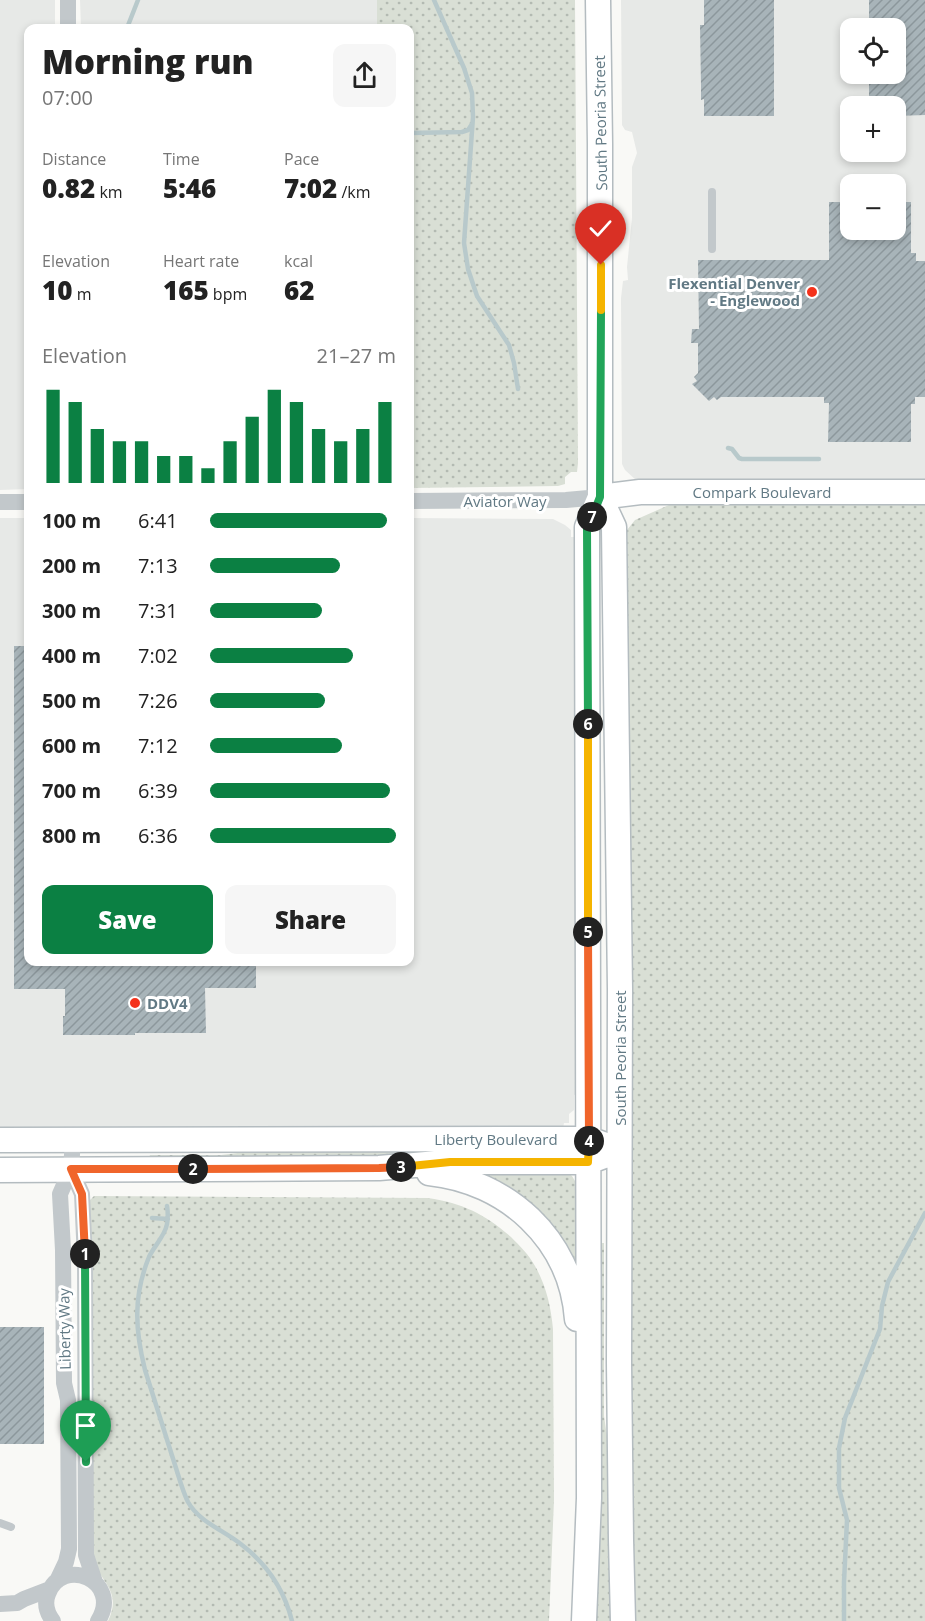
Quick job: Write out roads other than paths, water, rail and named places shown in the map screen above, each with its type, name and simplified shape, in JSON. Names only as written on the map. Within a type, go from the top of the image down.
[{"type":"main road","name":"South Peoria Street","points":[[584,1621],[589,1498],[587,527],[600,497],[598,0]]},
{"type":"main road","name":"Compark Boulevard","points":[[600,497],[640,492],[925,492]]},
{"type":"main road","name":"South Peoria Street","points":[[600,497],[614,527],[620,1000],[620,1512],[623,1621]]},
{"type":"main road","name":"Liberty Boulevard","points":[[0,1140],[620,1149]]},
{"type":"main road","name":"Liberty Boulevard","points":[[0,1170],[379,1168],[588,1150]]},
{"type":"main road","points":[[379,1168],[393,1173],[439,1174],[476,1184],[504,1197],[525,1215],[550,1242],[567,1276],[576,1310],[577,1352],[589,1377]]},
{"type":"street","points":[[68,0],[68,24]]},
{"type":"street","name":"Aviator Way","points":[[414,501],[566,500],[600,497]]},
{"type":"street","points":[[0,502],[24,502]]},
{"type":"street","points":[[71,1169],[73,1140]]},
{"type":"street","name":"Liberty Way","points":[[71,1169],[82,1194],[85,1273],[86,1555],[94,1582],[101,1590],[104,1601],[103,1612],[98,1621]]},
{"type":"street","name":"Liberty Way","points":[[54,1585],[66,1562],[69,1549],[68,1400],[64,1383],[63,1250],[60,1194],[71,1169]]},
{"type":"street","points":[[17,1604],[68,1575],[85,1576],[94,1582]]},
{"type":"street","points":[[52,1620],[46,1604],[54,1585]]},
{"type":"street","points":[[0,1604],[17,1604],[52,1620]]},
{"type":"lane","points":[[712,192],[712,249]]},
{"type":"lane","points":[[0,1523],[11,1527]]},
{"type":"waterway","points":[[129,24],[138,0]]},
{"type":"waterway","points":[[434,0],[464,68],[472,93],[473,117],[464,243],[468,269],[477,296],[509,345],[518,389]]},
{"type":"waterway","points":[[414,133],[462,132],[468,130],[472,124]]},
{"type":"waterway","points":[[728,448],[742,459],[819,459]]},
{"type":"waterway","points":[[167,1206],[166,1228],[149,1257],[138,1299],[139,1341],[145,1370],[188,1502],[199,1515],[235,1540],[267,1569],[280,1588],[292,1621]]},
{"type":"waterway","points":[[844,1621],[847,1520],[839,1488],[839,1448],[845,1418],[880,1329],[882,1306],[888,1282],[925,1213]]},
{"type":"waterway","points":[[152,1218],[168,1219]]},
{"type":"place","name":"Flexential Denver - Englewood","points":[[812,292]]},
{"type":"place","name":"DDV4","points":[[135,1003]]}]
